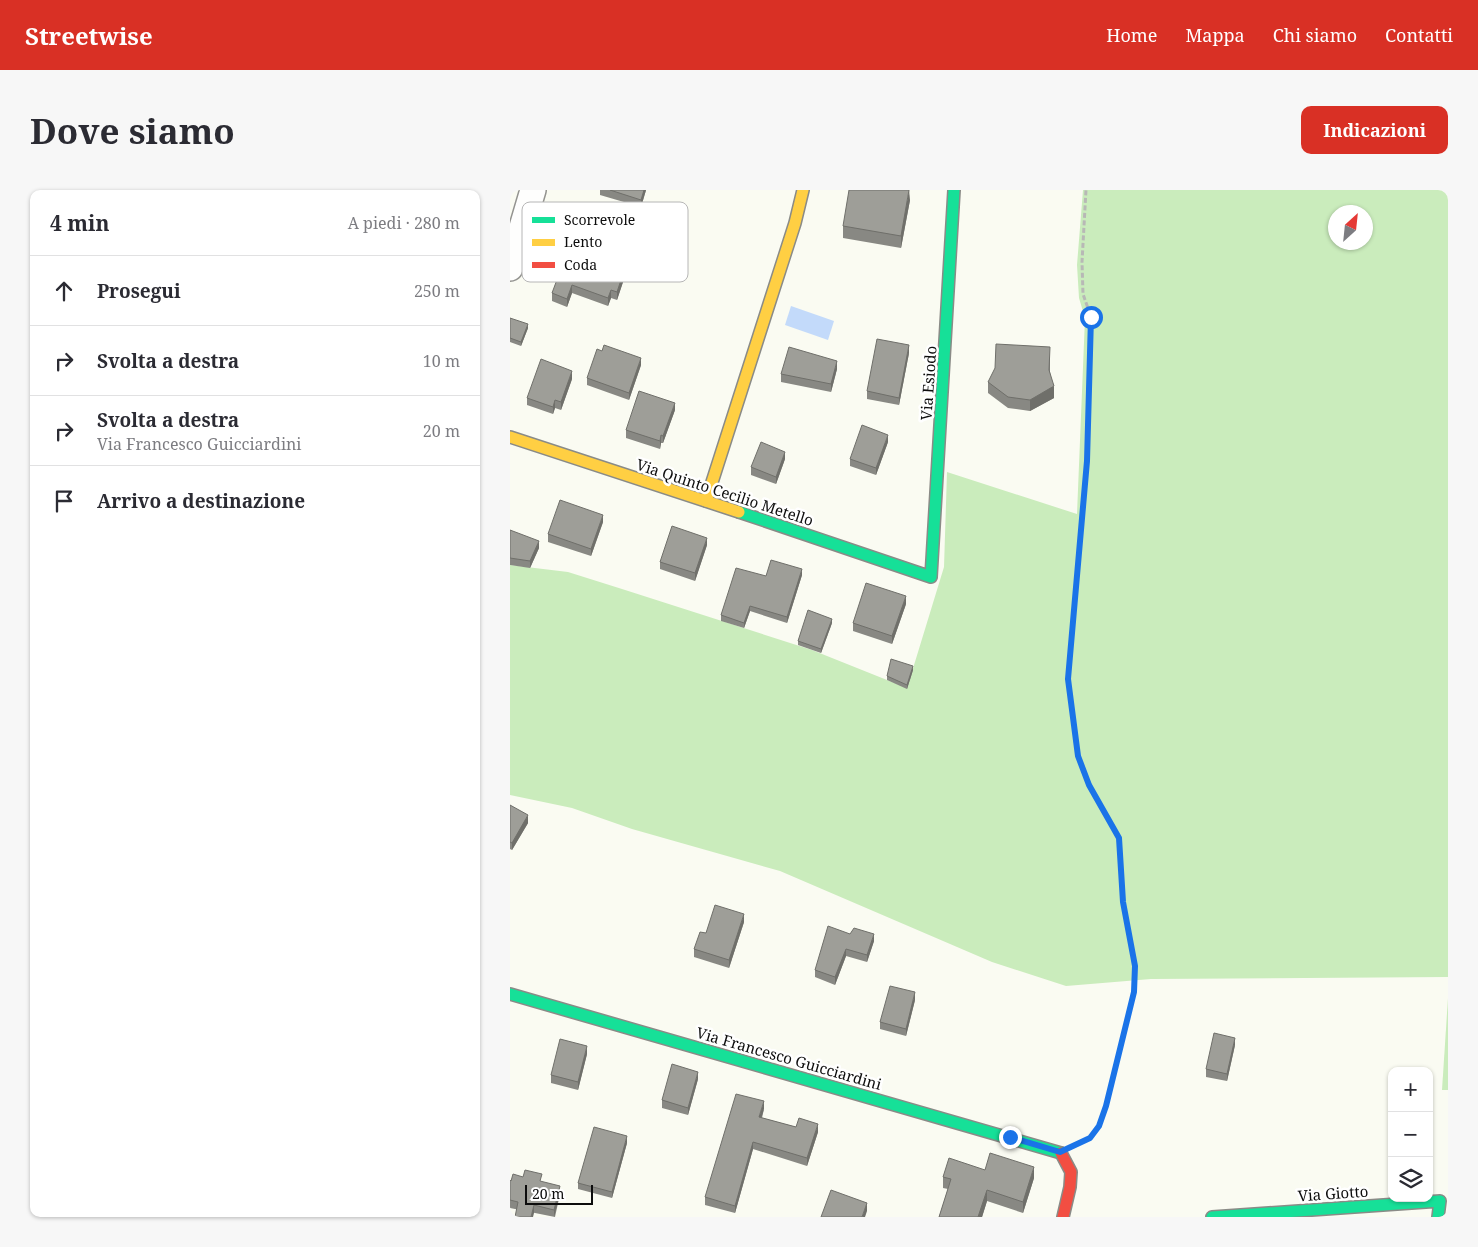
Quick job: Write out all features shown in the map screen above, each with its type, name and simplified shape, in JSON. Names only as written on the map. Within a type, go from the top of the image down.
[{"type":"street","points":[[529,202],[533,190]]},
{"type":"street","points":[[706,501],[795,222],[803,190]]},
{"type":"street","name":"Via Esiodo","points":[[931,577],[954,190]]},
{"type":"street","points":[[510,268],[522,227]]},
{"type":"street","name":"Via Quinto Cecilio Metello","points":[[510,438],[706,501],[931,577]]},
{"type":"street","name":"Via Francesco Guicciardini","points":[[510,994],[1060,1152]]},
{"type":"street","points":[[1060,1152],[1071,1172],[1070,1187],[1063,1217]]},
{"type":"street","name":"Via Giotto","points":[[1212,1217],[1440,1200],[1438,1217]]},
{"type":"path","points":[[1060,1152],[1090,1138],[1099,1126],[1106,1106],[1134,992],[1135,966],[1123,902],[1119,838],[1089,785],[1078,756],[1068,679],[1087,461],[1091,317],[1084,294],[1082,262],[1086,190]]},
{"type":"green space","points":[[1083,190],[1448,190],[1448,977],[1151,979],[1066,986],[992,962],[780,871],[632,829],[572,808],[510,795],[510,565],[568,572],[812,650],[907,688],[944,567],[947,472],[1077,514],[1085,318],[1079,298],[1077,265]]},
{"type":"green space","points":[[1448,998],[1448,1090],[1442,1090]]},
{"type":"water","points":[[791,306],[834,321],[828,340],[785,325]]},
{"type":"building","points":[[610,190],[644,190],[641,200]]},
{"type":"building","points":[[849,190],[909,190],[901,236],[843,226]]},
{"type":"building","points":[[556,282],[620,282],[617,292],[611,290],[608,298],[572,285],[567,299],[552,293]]},
{"type":"building","points":[[510,318],[528,324],[521,342],[510,338]]},
{"type":"building","points":[[877,339],[909,345],[899,398],[867,391]]},
{"type":"building","points":[[996,344],[1050,347],[1049,370],[1054,386],[1030,400],[1008,397],[988,382],[995,368]]},
{"type":"building","points":[[604,345],[641,358],[629,393],[587,378],[597,349],[602,351]]},
{"type":"building","points":[[789,347],[837,361],[831,384],[781,374]]},
{"type":"building","points":[[541,359],[572,371],[561,402],[555,400],[553,407],[527,398]]},
{"type":"building","points":[[639,391],[675,403],[660,441],[626,430]]},
{"type":"building","points":[[862,425],[888,435],[876,468],[850,459]]},
{"type":"building","points":[[761,442],[785,452],[776,477],[751,467]]},
{"type":"building","points":[[560,500],[603,515],[591,549],[548,534]]},
{"type":"building","points":[[672,526],[707,538],[695,573],[660,562]]},
{"type":"building","points":[[510,530],[539,541],[530,561],[510,558]]},
{"type":"building","points":[[771,560],[802,569],[787,617],[750,606],[744,623],[721,615],[736,568],[766,576]]},
{"type":"building","points":[[866,583],[906,596],[892,636],[853,623]]},
{"type":"building","points":[[808,610],[832,619],[821,649],[798,641]]},
{"type":"building","points":[[891,659],[913,666],[907,685],[887,676]]},
{"type":"building","points":[[510,805],[528,815],[512,843],[510,842]]},
{"type":"building","points":[[715,905],[744,914],[729,960],[694,949],[700,932],[706,933]]},
{"type":"building","points":[[828,926],[850,934],[854,928],[874,934],[867,955],[846,949],[835,977],[815,970]]},
{"type":"building","points":[[890,986],[915,992],[906,1029],[880,1022]]},
{"type":"building","points":[[1214,1033],[1235,1038],[1227,1074],[1206,1069]]},
{"type":"building","points":[[560,1039],[587,1046],[578,1082],[551,1075]]},
{"type":"building","points":[[672,1064],[698,1072],[688,1108],[662,1100]]},
{"type":"building","points":[[736,1094],[764,1101],[759,1117],[796,1127],[799,1118],[818,1124],[807,1158],[753,1142],[735,1206],[705,1197]]},
{"type":"building","points":[[594,1127],[627,1136],[612,1192],[578,1183]]},
{"type":"building","points":[[990,1153],[1034,1167],[1023,1202],[987,1190],[978,1217],[939,1217],[951,1179],[943,1177],[949,1158],[985,1170]]},
{"type":"building","points":[[525,1170],[542,1174],[540,1181],[560,1186],[554,1210],[534,1205],[531,1217],[515,1217],[518,1202],[510,1200],[510,1180],[513,1174],[523,1177]]},
{"type":"building","points":[[831,1190],[867,1203],[862,1217],[821,1217]]},
{"type":"traffic: fast","points":[[739,512],[931,577],[954,190]]},
{"type":"traffic: fast","points":[[510,994],[1061,1153]]},
{"type":"traffic: fast","points":[[1212,1217],[1440,1201],[1438,1217]]},
{"type":"traffic: slow","points":[[706,501],[795,223],[803,190]]},
{"type":"traffic: slow","points":[[510,437],[739,512]]},
{"type":"traffic: jam","points":[[1061,1153],[1071,1172],[1070,1187],[1063,1217]]},
{"type":"route","points":[[1010,1137],[1060,1152],[1090,1138],[1099,1126],[1106,1106],[1134,992],[1135,966],[1123,902],[1119,838],[1089,785],[1078,756],[1068,679],[1087,461],[1091,317]]}]
